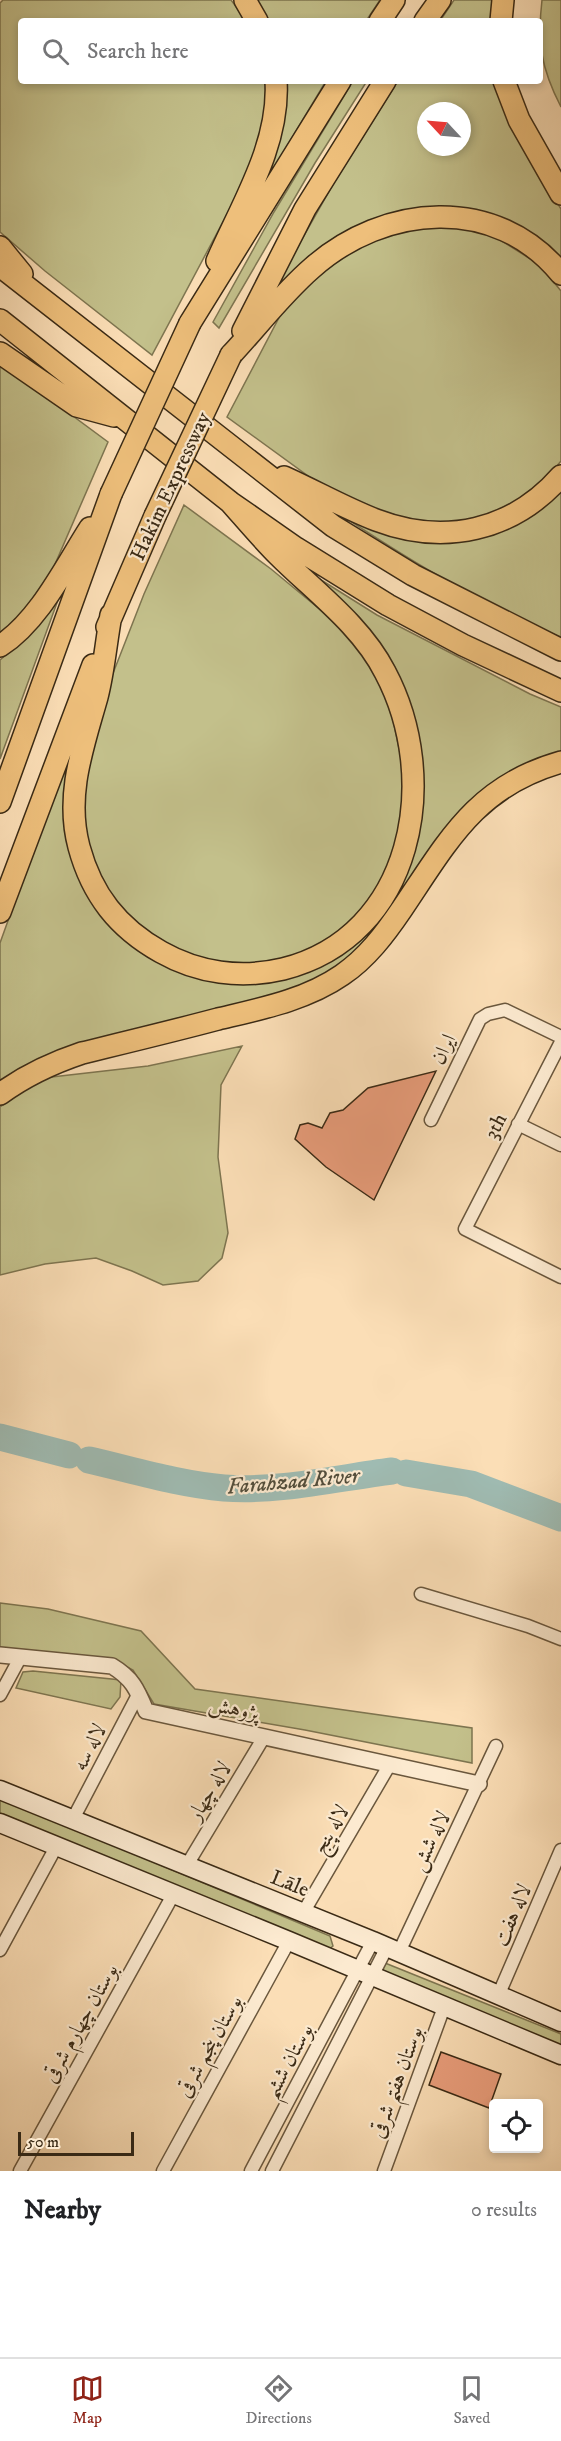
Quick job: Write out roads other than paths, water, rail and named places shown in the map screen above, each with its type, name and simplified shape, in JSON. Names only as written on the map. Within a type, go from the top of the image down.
[{"type":"highway","points":[[245,0],[255,18]]},
{"type":"highway","points":[[382,18],[394,0]]},
{"type":"highway","points":[[427,18],[440,0]]},
{"type":"highway","points":[[501,18],[503,0]]},
{"type":"highway","points":[[0,802],[111,494],[265,153],[275,117],[276,84]]},
{"type":"highway","points":[[190,323],[338,84]]},
{"type":"highway","name":"Hakim Expressway","points":[[0,912],[111,615],[155,516],[231,355],[305,209],[383,84]]},
{"type":"highway","points":[[505,84],[519,120],[561,194]]},
{"type":"highway","points":[[231,355],[296,282],[326,256],[360,236],[408,219],[440,216],[473,219],[492,225],[539,252],[561,274]]},
{"type":"highway","points":[[0,247],[39,295]]},
{"type":"highway","points":[[0,266],[333,526],[375,553],[458,599],[561,650]]},
{"type":"highway","points":[[0,320],[230,502],[296,548],[388,605],[463,645],[561,691]]},
{"type":"highway","points":[[0,353],[77,406],[123,419]]},
{"type":"highway","points":[[252,463],[378,521],[420,531],[448,533],[470,531],[500,523],[526,508],[548,491],[561,476]]},
{"type":"highway","points":[[0,646],[11,639],[44,602],[111,494]]},
{"type":"highway","points":[[111,615],[97,695],[79,757],[74,787],[79,845],[89,876],[100,896],[120,923],[149,946],[171,958],[205,969],[242,975],[266,973],[298,965],[328,951],[353,933],[374,912],[402,860],[413,809],[410,748],[394,691],[385,670],[369,647],[354,629],[277,554],[230,502]]},
{"type":"highway","points":[[0,1094],[27,1075],[53,1063],[82,1053],[276,1005],[308,993],[342,976],[370,952],[387,931],[442,851],[476,809],[507,785],[561,762]]},
{"type":"main road","name":"Lāle","points":[[0,1790],[386,1947],[561,2022]]},
{"type":"main road","points":[[0,1823],[561,2055]]},
{"type":"street","name":"ایران","points":[[431,1120],[480,1019],[488,1014],[505,1010],[561,1040]]},
{"type":"street","name":"3th","points":[[561,1040],[465,1229],[561,1277]]},
{"type":"street","points":[[518,1124],[561,1145]]},
{"type":"street","points":[[421,1594],[528,1626],[561,1639]]},
{"type":"street","name":"پژوهش","points":[[0,1655],[112,1666],[127,1675],[139,1693],[146,1711],[479,1784]]},
{"type":"street","points":[[0,1695],[20,1658]]},
{"type":"street","name":"لاله سه","points":[[73,1820],[139,1693]]},
{"type":"street","name":"لاله چهار","points":[[187,1865],[264,1737]]},
{"type":"street","name":"لاله شش","points":[[366,1973],[386,1947],[479,1784],[496,1746]]},
{"type":"street","name":"لاله پنج","points":[[303,1913],[390,1764]]},
{"type":"street","points":[[0,1950],[56,1847]]},
{"type":"street","name":"لاله هفت","points":[[498,1996],[561,1850]]},
{"type":"street","name":"بوستان چهارم شرقی","points":[[20,2171],[173,1895]]},
{"type":"street","name":"بوستان پنجم شرقی","points":[[162,2171],[289,1941]]},
{"type":"street","name":"بوستان ششم","points":[[251,2171],[366,1973]]},
{"type":"street","name":"بوستان ششم","points":[[272,2171],[366,1973]]},
{"type":"street","name":"بوستان هفتم شرقی","points":[[384,2171],[444,2007]]},
{"type":"waterway","name":"Farahzad River","points":[[0,1437],[69,1455]]},
{"type":"waterway","name":"Farahzad River","points":[[89,1460],[173,1480],[245,1489],[308,1484],[392,1471]]},
{"type":"waterway","name":"Farahzad River","points":[[406,1473],[471,1484],[561,1518]]}]
